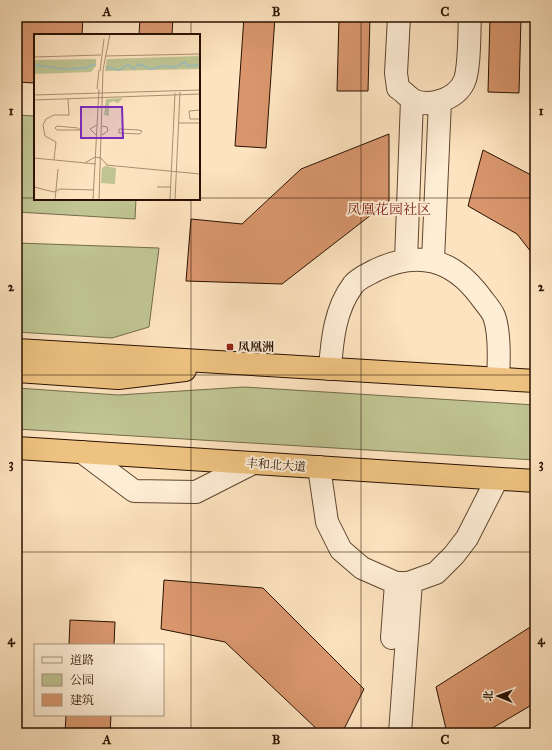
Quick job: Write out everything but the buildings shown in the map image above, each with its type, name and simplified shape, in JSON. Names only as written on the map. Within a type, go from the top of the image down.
[{"type":"highway","points":[[17,350],[535,381]]},
{"type":"highway","points":[[17,370],[118,378],[246,364]]},
{"type":"highway","name":"丰和北大道","points":[[17,448],[535,481]]},
{"type":"street","points":[[399,17],[396,72],[398,88],[412,100],[425,102],[440,101],[452,96],[464,82],[470,17]]},
{"type":"street","points":[[406,260],[412,100]]},
{"type":"street","points":[[432,260],[440,101]]},
{"type":"street","points":[[330,369],[336,319],[347,294],[354,283],[384,266],[406,260],[432,260],[456,270],[475,290],[494,316],[499,352],[498,379]]},
{"type":"street","points":[[82,452],[134,491],[196,492],[253,463]]},
{"type":"street","points":[[319,467],[327,522],[341,550],[362,568],[404,583],[436,573],[454,555],[467,538],[497,479]]},
{"type":"street","points":[[386,733],[404,583]]},
{"type":"street","points":[[400,733],[404,583]]},
{"type":"green space","points":[[17,115],[34,116],[34,200],[136,200],[135,219],[17,212]]},
{"type":"green space","points":[[17,243],[159,248],[149,327],[112,338],[17,332]]},
{"type":"green space","points":[[244,387],[535,405],[535,460],[17,429],[17,388],[118,395]]},
{"type":"place","name":"凤凰洲","points":[[230,347]]},
{"type":"district","name":"凤凰花园社区","points":[[389,209]]}]
